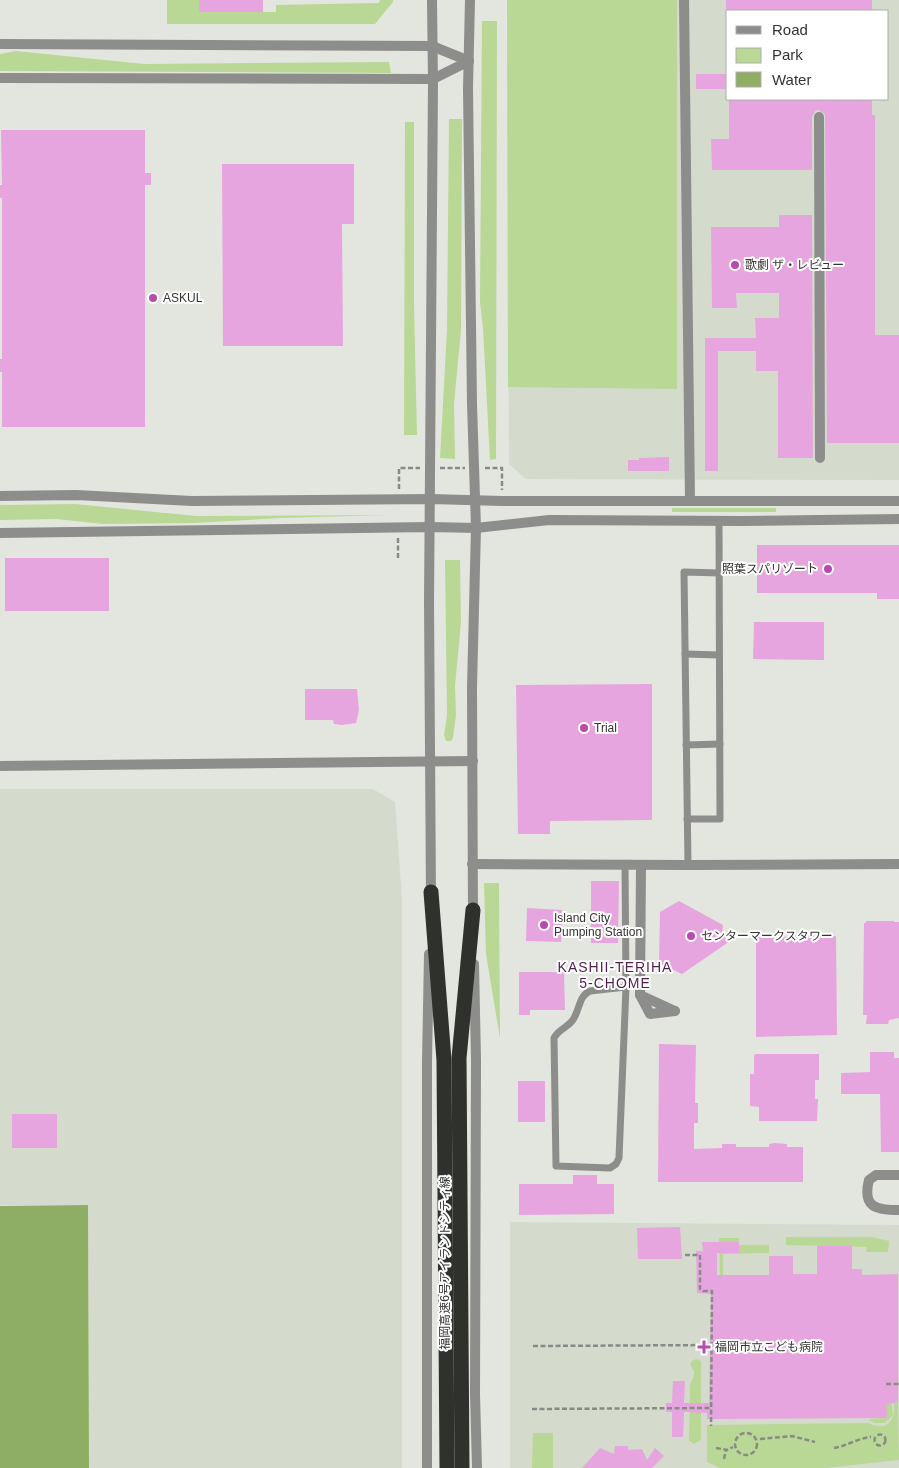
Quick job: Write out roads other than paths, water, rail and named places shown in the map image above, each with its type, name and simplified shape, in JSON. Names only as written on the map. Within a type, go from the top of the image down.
[{"type":"highway","points":[[431,892],[452,1059]]},
{"type":"highway","points":[[452,1059],[473,910]]},
{"type":"highway","name":"福岡高速6号アイランドシティ線","points":[[447,1468],[452,1262],[452,1059]]},
{"type":"highway","name":"福岡高速6号アイランドシティ線","points":[[452,1262],[462,1468]]},
{"type":"street","points":[[427,1468],[427,1062],[431,892],[429,762],[432,0]]},
{"type":"street","points":[[470,0],[472,404],[476,500],[472,687],[472,864],[476,1060],[475,1395],[477,1468]]},
{"type":"street","points":[[684,0],[690,501]]},
{"type":"street","points":[[0,44],[432,46],[469,61]]},
{"type":"street","points":[[0,78],[433,79],[469,61]]},
{"type":"street","points":[[819,117],[820,458]]},
{"type":"street","points":[[0,496],[76,495],[192,501],[431,499],[899,502]]},
{"type":"street","points":[[0,533],[476,528],[549,520],[899,519]]},
{"type":"street","points":[[0,766],[473,761]]},
{"type":"street","points":[[472,864],[899,864]]},
{"type":"street","points":[[640,995],[641,864]]},
{"type":"street","points":[[899,1174],[876,1175],[869,1180],[866,1194],[869,1202],[875,1208],[899,1210]]},
{"type":"lane","points":[[688,819],[720,820],[719,520]]},
{"type":"lane","points":[[688,865],[684,572],[719,573]]},
{"type":"lane","points":[[685,654],[719,655]]},
{"type":"lane","points":[[686,745],[720,744]]},
{"type":"lane","points":[[625,864],[626,987],[619,1158],[616,1164],[610,1168],[556,1166],[554,1038],[558,1031],[574,1019],[582,996],[586,993],[626,987]]},
{"type":"water","points":[[88,1205],[89,1468],[0,1468],[0,1206]]},
{"type":"place","name":"歌劇 ザ・レビュー","points":[[735,265]]},
{"type":"place","name":"ASKUL","points":[[153,298]]},
{"type":"place","name":"照葉スパリゾート","points":[[828,569]]},
{"type":"place","name":"Trial","points":[[584,728]]},
{"type":"place","name":"Island City Pumping Station","points":[[544,925]]},
{"type":"place","name":"センターマークスタワー","points":[[691,936]]},
{"type":"place","name":"福岡市立こども病院","points":[[704,1347]]},
{"type":"district","name":"KASHII-TERIHA 5-CHOME","points":[[615,976]]}]
